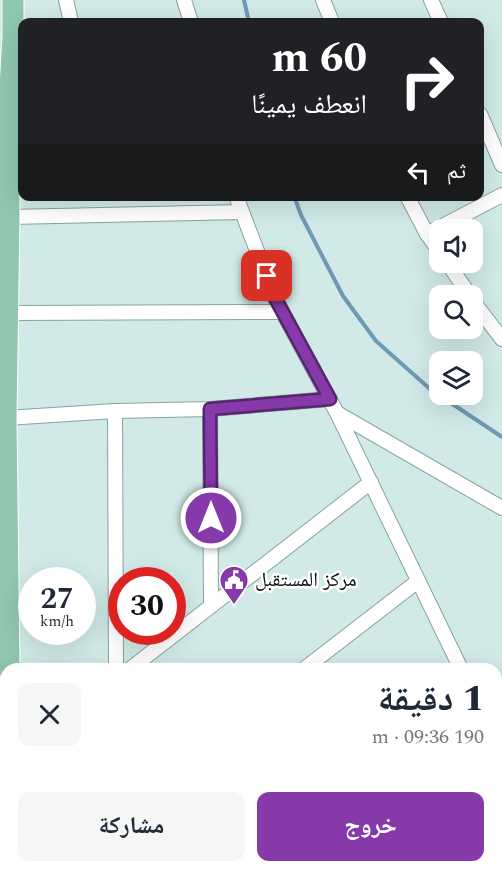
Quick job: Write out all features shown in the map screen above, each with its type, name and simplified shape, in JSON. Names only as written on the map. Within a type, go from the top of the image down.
[{"type":"main road","points":[[9,663],[6,418],[10,121],[5,83],[13,36],[13,0]]},
{"type":"street","points":[[66,0],[70,18]]},
{"type":"street","points":[[184,0],[189,18]]},
{"type":"street","points":[[323,0],[330,18]]},
{"type":"street","points":[[431,0],[439,18]]},
{"type":"street","points":[[484,123],[502,165]]},
{"type":"street","points":[[427,234],[502,195]]},
{"type":"street","points":[[238,201],[275,298],[338,413],[458,663]]},
{"type":"street","points":[[410,201],[429,237]]},
{"type":"street","points":[[9,217],[242,212]]},
{"type":"street","points":[[8,313],[282,312]]},
{"type":"street","points":[[483,314],[502,339]]},
{"type":"street","points":[[488,321],[502,315]]},
{"type":"street","points":[[6,418],[115,411],[210,409],[330,399]]},
{"type":"street","points":[[210,409],[211,606]]},
{"type":"street","points":[[115,411],[116,663]]},
{"type":"street","points":[[338,413],[502,508]]},
{"type":"street","points":[[138,663],[371,482]]},
{"type":"street","points":[[312,663],[418,581]]},
{"type":"waterway","points":[[244,0],[248,18]]},
{"type":"waterway","points":[[296,201],[343,296],[376,341],[430,389],[502,437]]},
{"type":"place","name":"مركز المستقبل","points":[[234,606]]},
{"type":"route","points":[[211,518],[210,409],[330,399],[275,298],[267,276]]}]
